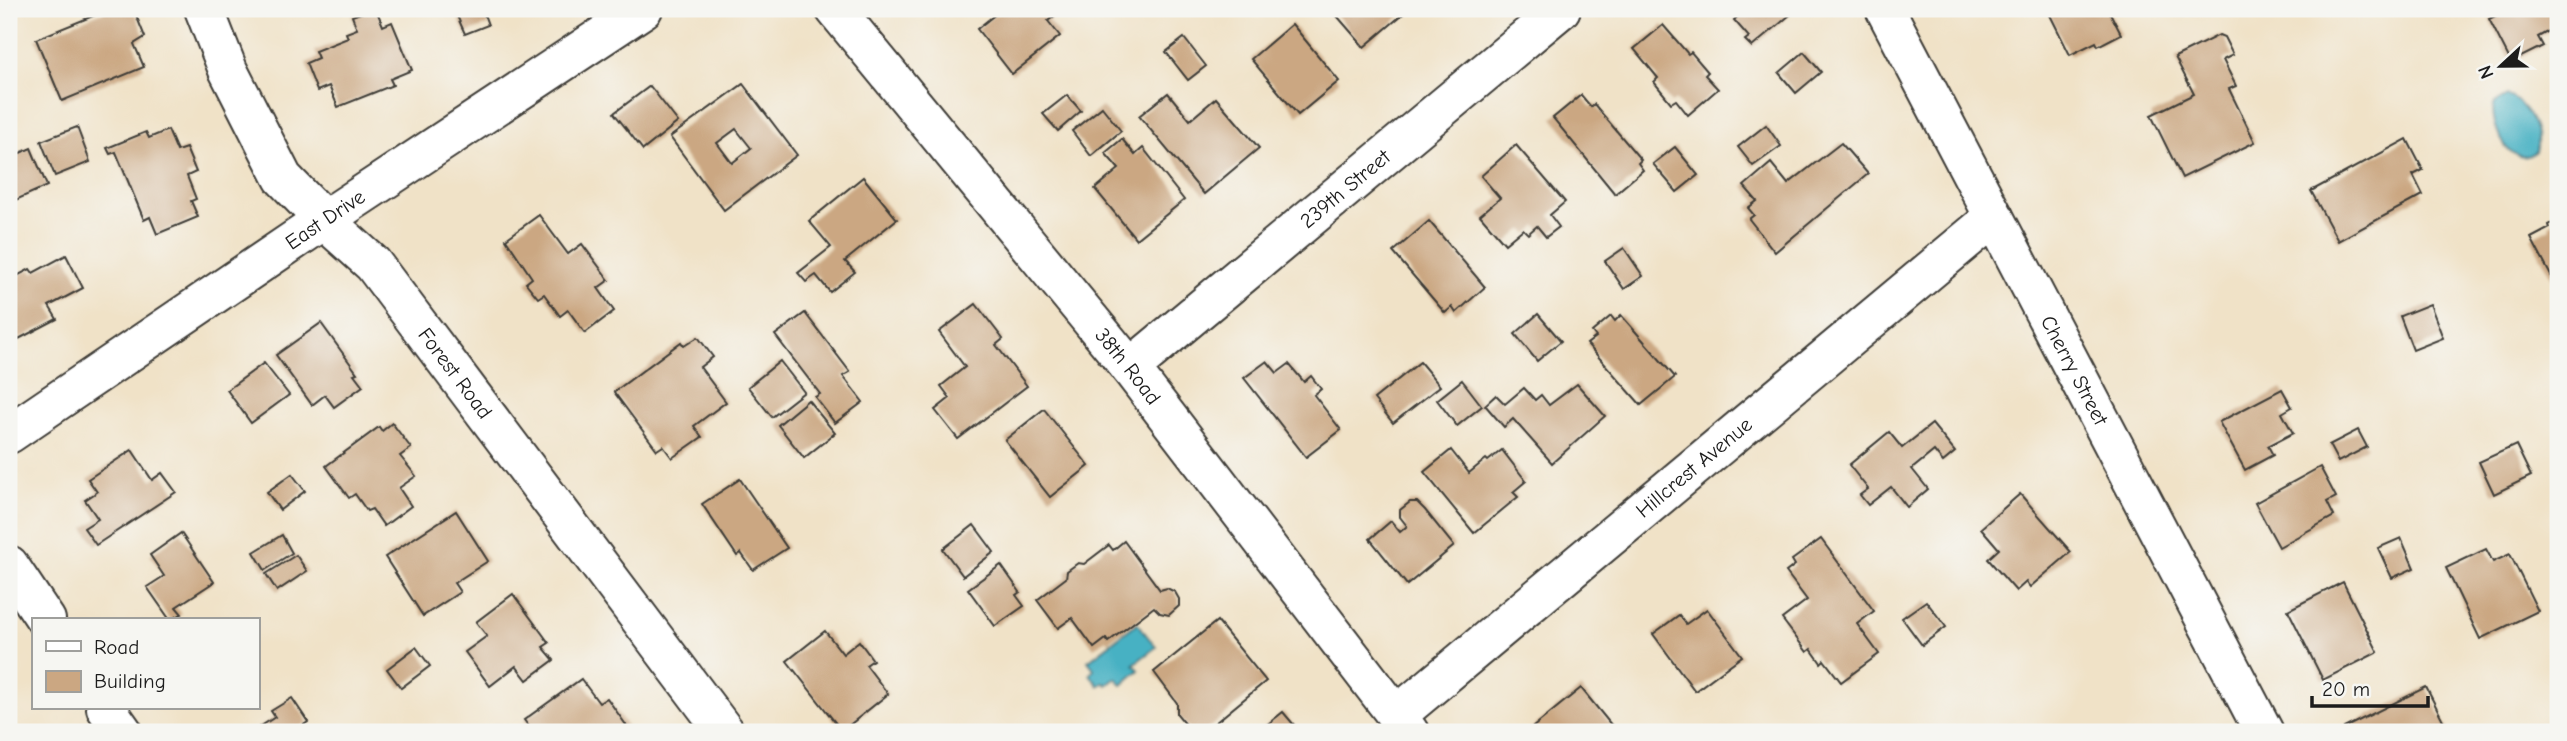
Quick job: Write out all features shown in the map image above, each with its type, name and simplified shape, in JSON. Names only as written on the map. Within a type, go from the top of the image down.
[{"type":"street","name":"Forest Road","points":[[204,9],[228,70],[283,178],[373,264],[725,732]]},
{"type":"street","name":"East Drive","points":[[9,434],[324,220],[643,9]]},
{"type":"street","name":"239th Street","points":[[1130,368],[1561,9]]},
{"type":"street","name":"Cherry Street","points":[[1885,9],[2264,732]]},
{"type":"street","name":"38th Road","points":[[855,18],[1130,368],[1403,724]]},
{"type":"street","name":"Hillcrest Avenue","points":[[1403,724],[1994,217]]},
{"type":"street","points":[[9,565],[45,618]]},
{"type":"street","points":[[107,710],[122,732]]},
{"type":"water","points":[[2507,96],[2526,111],[2537,136],[2536,151],[2526,156],[2509,150],[2494,120],[2495,103]]},
{"type":"water","points":[[1137,623],[1156,647],[1134,664],[1139,670],[1122,685],[1116,678],[1107,685],[1104,682],[1099,686],[1090,674],[1094,669],[1088,661]]},
{"type":"building","points":[[110,9],[134,10],[145,37],[134,44],[144,67],[62,101],[36,39]]},
{"type":"building","points":[[376,9],[383,26],[392,22],[412,70],[390,79],[393,85],[338,107],[329,86],[317,91],[306,63],[318,58],[315,51],[348,38],[346,33],[357,29],[352,16]]},
{"type":"building","points":[[454,9],[482,9],[488,25],[465,34]]},
{"type":"building","points":[[1002,9],[1063,9],[1048,21],[1060,36],[1012,74],[977,29]]},
{"type":"building","points":[[1331,9],[1409,9],[1364,47]]},
{"type":"building","points":[[1736,9],[1785,9],[1790,15],[1752,47],[1745,40],[1749,37],[1734,20],[1740,14]]},
{"type":"building","points":[[2047,9],[2108,9],[2121,34],[2098,46],[2096,42],[2070,55]]},
{"type":"building","points":[[2509,9],[2558,9],[2558,26],[2538,37],[2543,46],[2511,62],[2489,19]]},
{"type":"building","points":[[1292,24],[1339,81],[1298,115],[1251,59]]},
{"type":"building","points":[[1663,25],[1688,54],[1691,52],[1708,72],[1705,75],[1718,89],[1688,115],[1676,100],[1671,103],[1654,82],[1658,78],[1634,49]]},
{"type":"building","points":[[2219,35],[2224,37],[2233,55],[2223,60],[2236,86],[2229,89],[2255,142],[2182,178],[2151,115],[2194,94],[2175,57]]},
{"type":"building","points":[[1184,38],[1206,66],[1188,80],[1166,52]]},
{"type":"building","points":[[1804,52],[1821,72],[1796,93],[1779,73]]},
{"type":"building","points":[[743,84],[797,155],[724,210],[670,137]],"holes":[[[736,129],[751,148],[732,163],[717,143]]]},
{"type":"building","points":[[650,86],[678,122],[643,150],[614,113]]},
{"type":"building","points":[[1168,93],[1190,120],[1216,98],[1259,148],[1204,194],[1139,116]]},
{"type":"building","points":[[1067,95],[1081,111],[1058,131],[1043,114]]},
{"type":"building","points":[[1581,95],[1591,107],[1594,104],[1641,160],[1638,163],[1643,170],[1615,194],[1553,118]]},
{"type":"building","points":[[1102,107],[1121,131],[1091,156],[1072,131]]},
{"type":"building","points":[[1766,125],[1781,146],[1753,166],[1738,147]]},
{"type":"building","points":[[77,127],[90,162],[55,176],[41,141]]},
{"type":"building","points":[[168,130],[177,151],[186,148],[196,172],[187,176],[196,199],[191,201],[198,217],[157,234],[150,217],[144,220],[116,152],[110,154],[107,148],[146,132],[149,138]]},
{"type":"building","points":[[1122,139],[1135,155],[1143,148],[1184,200],[1136,239],[1095,189],[1119,169],[1105,153]]},
{"type":"building","points":[[2407,139],[2423,170],[2413,175],[2423,195],[2338,241],[2311,191]]},
{"type":"building","points":[[1841,143],[1868,174],[1775,252],[1749,219],[1754,215],[1748,208],[1757,201],[1744,186],[1771,163],[1788,184]]},
{"type":"building","points":[[1516,145],[1565,202],[1550,215],[1559,227],[1546,237],[1537,226],[1528,234],[1523,229],[1505,244],[1480,215],[1500,198],[1481,176]]},
{"type":"building","points":[[1675,147],[1698,175],[1677,192],[1653,164]]},
{"type":"building","points":[[31,148],[47,186],[9,203],[9,158]]},
{"type":"building","points":[[863,177],[897,219],[845,261],[855,272],[830,292],[816,275],[806,282],[798,273],[831,247],[809,221]]},
{"type":"building","points":[[539,215],[568,254],[582,244],[609,280],[598,288],[614,311],[585,333],[568,310],[560,316],[544,294],[538,298],[526,283],[532,278],[506,239]]},
{"type":"building","points":[[2558,220],[2558,289],[2531,238],[2550,228],[2549,225]]},
{"type":"building","points":[[1429,221],[1485,287],[1456,313],[1452,307],[1445,313],[1393,252]]},
{"type":"building","points":[[1624,248],[1643,276],[1624,289],[1605,261]]},
{"type":"building","points":[[66,255],[83,288],[49,306],[57,319],[9,344],[9,280],[30,269],[33,273]]},
{"type":"building","points":[[976,304],[1003,339],[996,345],[1027,386],[958,439],[935,410],[950,398],[941,386],[965,367],[939,332]]},
{"type":"building","points":[[2430,304],[2443,338],[2413,350],[2400,316]]},
{"type":"building","points":[[805,313],[850,372],[843,376],[863,402],[835,423],[815,397],[820,394],[775,335]]},
{"type":"building","points":[[1538,314],[1561,341],[1537,361],[1515,334]]},
{"type":"building","points":[[1621,315],[1675,377],[1641,405],[1587,344],[1596,337],[1592,332],[1611,316],[1615,321]]},
{"type":"building","points":[[321,323],[357,373],[354,374],[363,386],[334,407],[325,395],[312,405],[276,355]]},
{"type":"building","points":[[698,337],[713,357],[700,367],[726,402],[694,426],[702,437],[672,458],[663,446],[657,450],[614,392],[681,342],[684,346]]},
{"type":"building","points":[[780,361],[804,392],[772,417],[748,387]]},
{"type":"building","points":[[1267,361],[1277,373],[1289,364],[1304,382],[1311,376],[1321,389],[1314,395],[1341,430],[1306,457],[1244,378]]},
{"type":"building","points":[[1420,362],[1440,386],[1393,423],[1374,399]]},
{"type":"building","points":[[264,363],[289,395],[251,423],[227,390]]},
{"type":"building","points":[[1462,380],[1482,406],[1457,426],[1437,400]]},
{"type":"building","points":[[1577,384],[1605,416],[1552,463],[1513,419],[1504,427],[1485,405],[1496,395],[1505,404],[1524,388],[1535,400],[1541,395],[1549,405]]},
{"type":"building","points":[[2282,389],[2292,407],[2282,413],[2293,433],[2268,446],[2273,455],[2245,470],[2219,422]]},
{"type":"building","points":[[808,400],[835,433],[804,458],[778,425]]},
{"type":"building","points":[[1044,409],[1089,466],[1050,497],[1005,440]]},
{"type":"building","points":[[392,423],[411,448],[400,456],[416,476],[399,488],[411,506],[384,526],[372,509],[367,511],[355,494],[349,498],[326,466],[379,427],[382,431]]},
{"type":"building","points":[[1932,424],[1955,452],[1943,462],[1934,451],[1912,469],[1928,489],[1907,507],[1891,487],[1868,505],[1860,495],[1868,489],[1849,465],[1889,432],[1902,448]]},
{"type":"building","points":[[2358,430],[2367,447],[2338,462],[2329,445]]},
{"type":"building","points":[[2516,445],[2531,476],[2494,494],[2479,462]]},
{"type":"building","points":[[132,450],[152,480],[162,473],[176,492],[96,545],[84,528],[98,519],[85,500],[97,492],[88,479]]},
{"type":"building","points":[[1451,450],[1469,473],[1502,450],[1526,481],[1513,492],[1518,497],[1474,533],[1424,472]]},
{"type":"building","points":[[2320,467],[2336,497],[2327,502],[2334,516],[2279,547],[2255,503]]},
{"type":"building","points":[[292,474],[305,491],[280,510],[267,492]]},
{"type":"building","points":[[740,479],[787,548],[753,570],[741,553],[737,556],[702,504]]},
{"type":"building","points":[[2020,494],[2071,552],[2030,587],[2026,582],[2016,591],[1988,559],[1999,549],[1981,528]]},
{"type":"building","points":[[1410,502],[1417,502],[1425,510],[1454,546],[1407,585],[1370,539],[1391,521],[1400,532],[1407,526],[1400,517],[1400,510]]},
{"type":"building","points":[[456,511],[488,561],[454,583],[460,592],[423,616],[385,557]]},
{"type":"building","points":[[974,525],[994,552],[963,576],[943,549]]},
{"type":"building","points":[[181,533],[214,582],[176,607],[182,614],[169,618],[147,587],[164,576],[150,555]]},
{"type":"building","points":[[282,535],[292,553],[265,570],[254,552]]},
{"type":"building","points":[[2401,538],[2414,568],[2392,578],[2378,548]]},
{"type":"building","points":[[1821,539],[1874,611],[1857,624],[1879,654],[1841,682],[1824,660],[1821,663],[1811,649],[1807,652],[1782,619],[1807,600],[1786,572],[1795,565],[1792,560]]},
{"type":"building","points":[[1124,541],[1160,590],[1167,588],[1175,592],[1179,606],[1169,615],[1160,613],[1154,607],[1108,642],[1106,639],[1094,648],[1072,618],[1058,628],[1037,600],[1066,578],[1067,571],[1078,563],[1084,564],[1109,545],[1113,550]]},
{"type":"building","points":[[2486,549],[2493,562],[2510,554],[2538,611],[2480,639],[2446,568]]},
{"type":"building","points":[[296,555],[307,571],[277,591],[266,574]]},
{"type":"building","points":[[1001,565],[1020,592],[1016,595],[1024,606],[995,626],[968,589]]},
{"type":"building","points":[[2343,582],[2378,652],[2323,680],[2288,610]]},
{"type":"building","points":[[513,594],[549,643],[543,647],[554,660],[527,680],[516,666],[490,686],[465,652],[487,636],[476,622]]},
{"type":"building","points":[[1926,601],[1946,627],[1922,645],[1902,618]]},
{"type":"building","points":[[1707,609],[1742,656],[1695,691],[1653,634],[1679,615],[1686,624]]},
{"type":"building","points":[[1217,621],[1266,681],[1204,732],[1192,732],[1177,714],[1177,703],[1154,672]]},
{"type":"building","points":[[825,631],[843,654],[859,641],[873,660],[866,665],[888,694],[842,731],[787,661]]},
{"type":"building","points":[[416,647],[430,666],[401,688],[387,669]]},
{"type":"building","points":[[581,679],[599,703],[607,698],[631,732],[533,732],[524,720]]},
{"type":"building","points":[[2426,687],[2449,732],[2346,732],[2344,728]]},
{"type":"building","points":[[1581,688],[1617,732],[1527,732]]},
{"type":"building","points":[[292,698],[308,722],[299,728],[302,732],[252,732],[275,717],[271,711]]},
{"type":"building","points":[[1283,712],[1300,732],[1258,732]]}]
